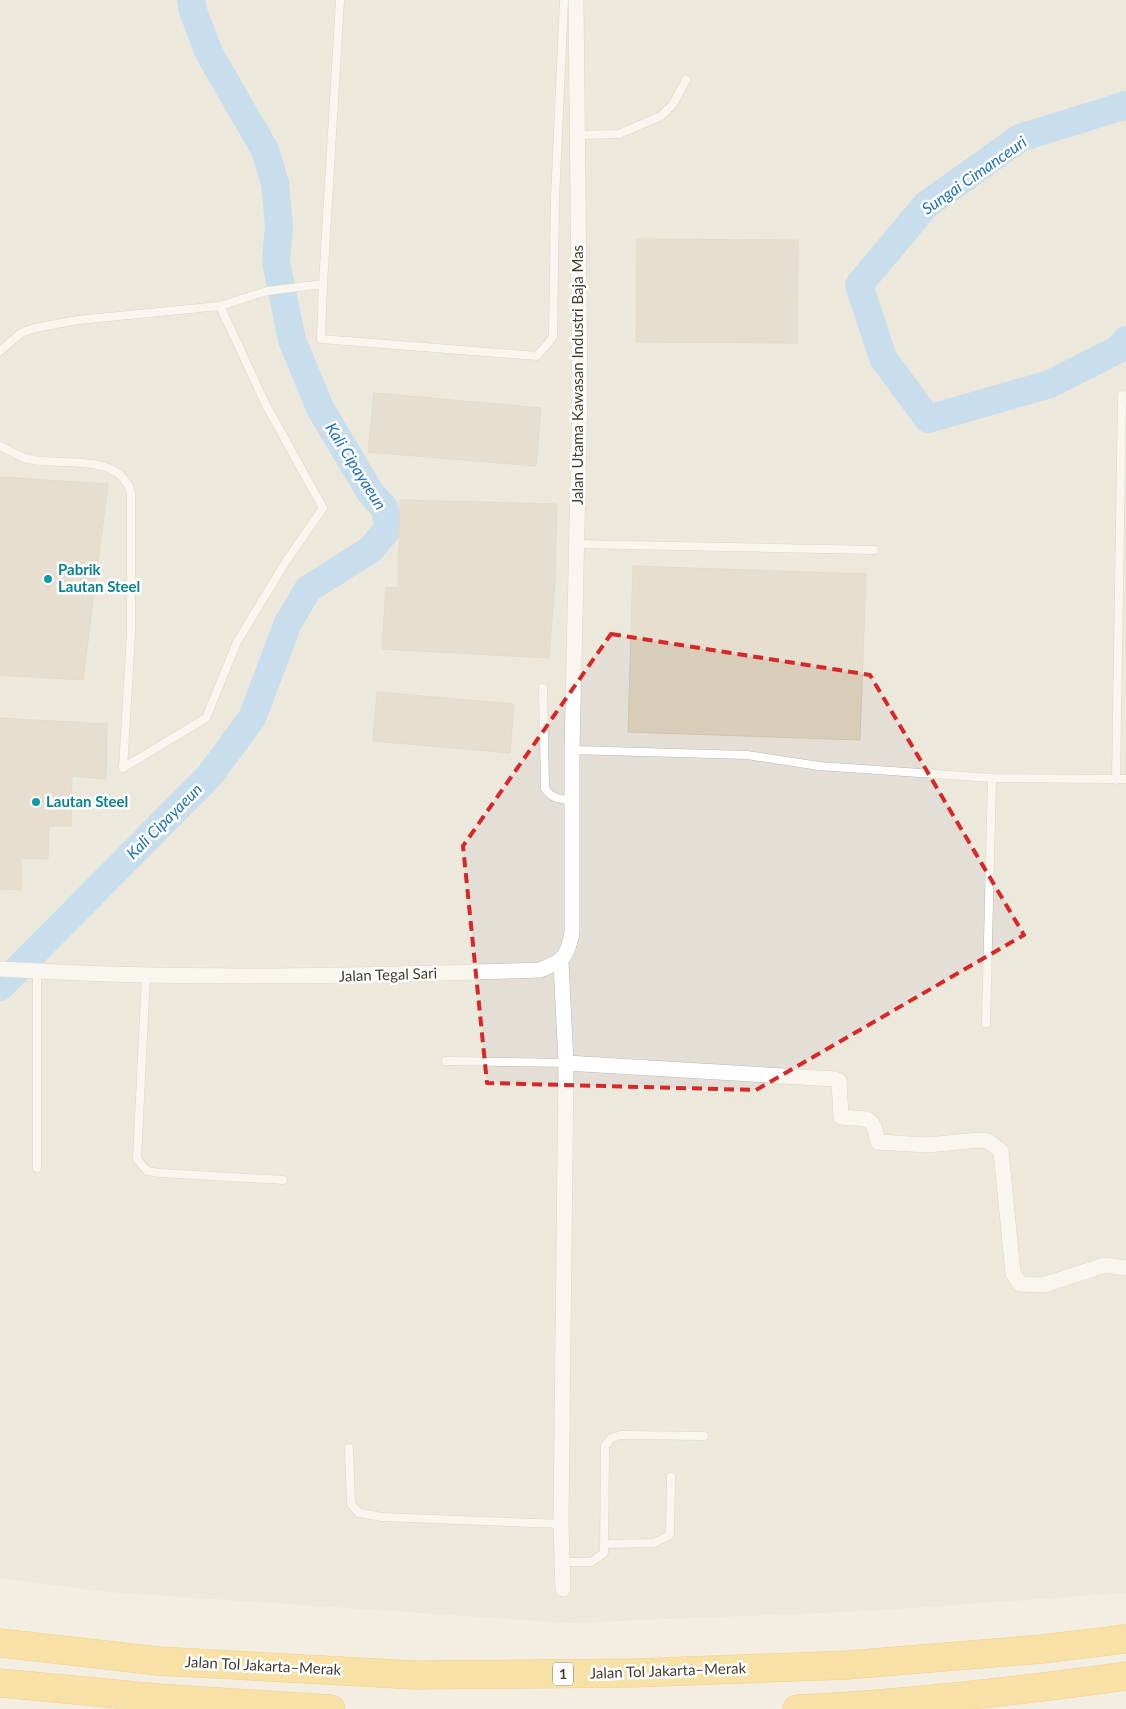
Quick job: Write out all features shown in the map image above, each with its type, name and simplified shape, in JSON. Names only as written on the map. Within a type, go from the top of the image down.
[{"type":"highway","name":"Jalan Tol Jakarta–Merak","points":[[0,1643],[158,1661],[415,1675],[634,1673],[847,1665],[1042,1649],[1126,1639]]},
{"type":"highway","points":[[797,1709],[854,1706],[983,1694],[1126,1676]]},
{"type":"highway","points":[[0,1683],[158,1698],[331,1709]]},
{"type":"street","name":"Jalan Utama Kawasan Industri Baja Mas","points":[[572,750],[580,392],[576,0]]},
{"type":"street","points":[[563,1589],[561,1524],[566,1063],[561,962],[569,948],[572,933],[572,750]]},
{"type":"street","name":"Jalan Tegal Sari","points":[[0,969],[146,976],[348,977],[540,970],[561,962]]},
{"type":"street","points":[[566,1063],[835,1078],[840,1081],[841,1117],[871,1120],[876,1125],[878,1142],[927,1145],[979,1140],[988,1141],[1001,1151],[1014,1273],[1020,1284],[1043,1285],[1106,1266],[1126,1268]]},
{"type":"lane","points":[[340,0],[321,339],[536,356],[553,337],[555,199],[564,0]]},
{"type":"lane","points":[[578,135],[619,134],[661,116],[674,104],[686,80]]},
{"type":"lane","points":[[0,351],[21,333],[35,328],[78,320],[220,306],[268,291],[323,284]]},
{"type":"lane","points":[[0,446],[28,459],[89,462],[120,474],[127,480],[131,492],[131,634],[123,768],[206,718],[237,642],[285,563],[323,508],[266,405],[220,306]]},
{"type":"lane","points":[[1116,780],[1122,395]]},
{"type":"lane","points":[[576,544],[874,550]]},
{"type":"lane","points":[[543,688],[545,788],[548,794],[557,799],[572,800]]},
{"type":"lane","points":[[572,750],[747,755],[819,766],[992,778],[1126,780]]},
{"type":"lane","points":[[986,1023],[992,778]]},
{"type":"lane","points":[[31,971],[37,1168]]},
{"type":"lane","points":[[146,976],[137,1159],[147,1171],[160,1173],[283,1180]]},
{"type":"lane","points":[[446,1060],[566,1063]]},
{"type":"lane","points":[[563,1562],[592,1562],[604,1553],[606,1544],[605,1446],[611,1438],[621,1435],[704,1436]]},
{"type":"lane","points":[[350,1448],[351,1504],[359,1513],[382,1517],[561,1524]]},
{"type":"lane","points":[[606,1544],[654,1543],[670,1535],[672,1477]]},
{"type":"highlighted area","points":[[611,634],[870,675],[1024,935],[756,1090],[487,1083],[463,846]]},
{"type":"shaded area","points":[[0,0],[1126,0],[1126,1034],[1042,1039],[895,1066],[894,1158],[855,1162],[847,1320],[775,1320],[774,1405],[805,1483],[868,1524],[871,1611],[568,1623],[108,1592],[0,1578]]},
{"type":"shaded area","points":[[1126,1034],[1126,1593],[871,1611],[868,1524],[805,1483],[774,1405],[775,1320],[847,1319],[855,1162],[894,1158],[895,1066],[1042,1039]]},
{"type":"building","points":[[637,239],[798,240],[797,343],[636,342]]},
{"type":"building","points":[[374,393],[541,408],[536,466],[368,452]]},
{"type":"building","name":"Pabrik Lautan Steel","points":[[0,477],[108,484],[83,680],[0,675]]},
{"type":"building","points":[[400,500],[557,504],[555,581],[549,658],[382,649],[386,587],[398,588]]},
{"type":"building","points":[[633,566],[866,574],[860,740],[628,732]]},
{"type":"building","points":[[377,692],[514,704],[510,753],[373,741]]},
{"type":"building","name":"Lautan Steel","points":[[0,718],[107,724],[106,779],[72,776],[71,826],[49,826],[48,859],[21,858],[21,890],[0,889]]},
{"type":"waterway","name":"Kali Cipayaeun","points":[[0,987],[210,775],[252,718],[288,623],[308,589],[370,550],[388,529],[385,509],[370,492],[320,408],[292,340],[276,262],[279,226],[275,183],[265,150],[209,53],[193,11],[191,0]]},
{"type":"waterway","name":"Sungai Cimanceuri","points":[[1126,105],[1020,138],[926,205],[859,285],[883,358],[928,419],[1050,384],[1117,350],[1126,340]]},
{"type":"place","name":"Pabrik Lautan Steel","points":[[48,579]]},
{"type":"place","name":"Lautan Steel","points":[[36,802]]}]
